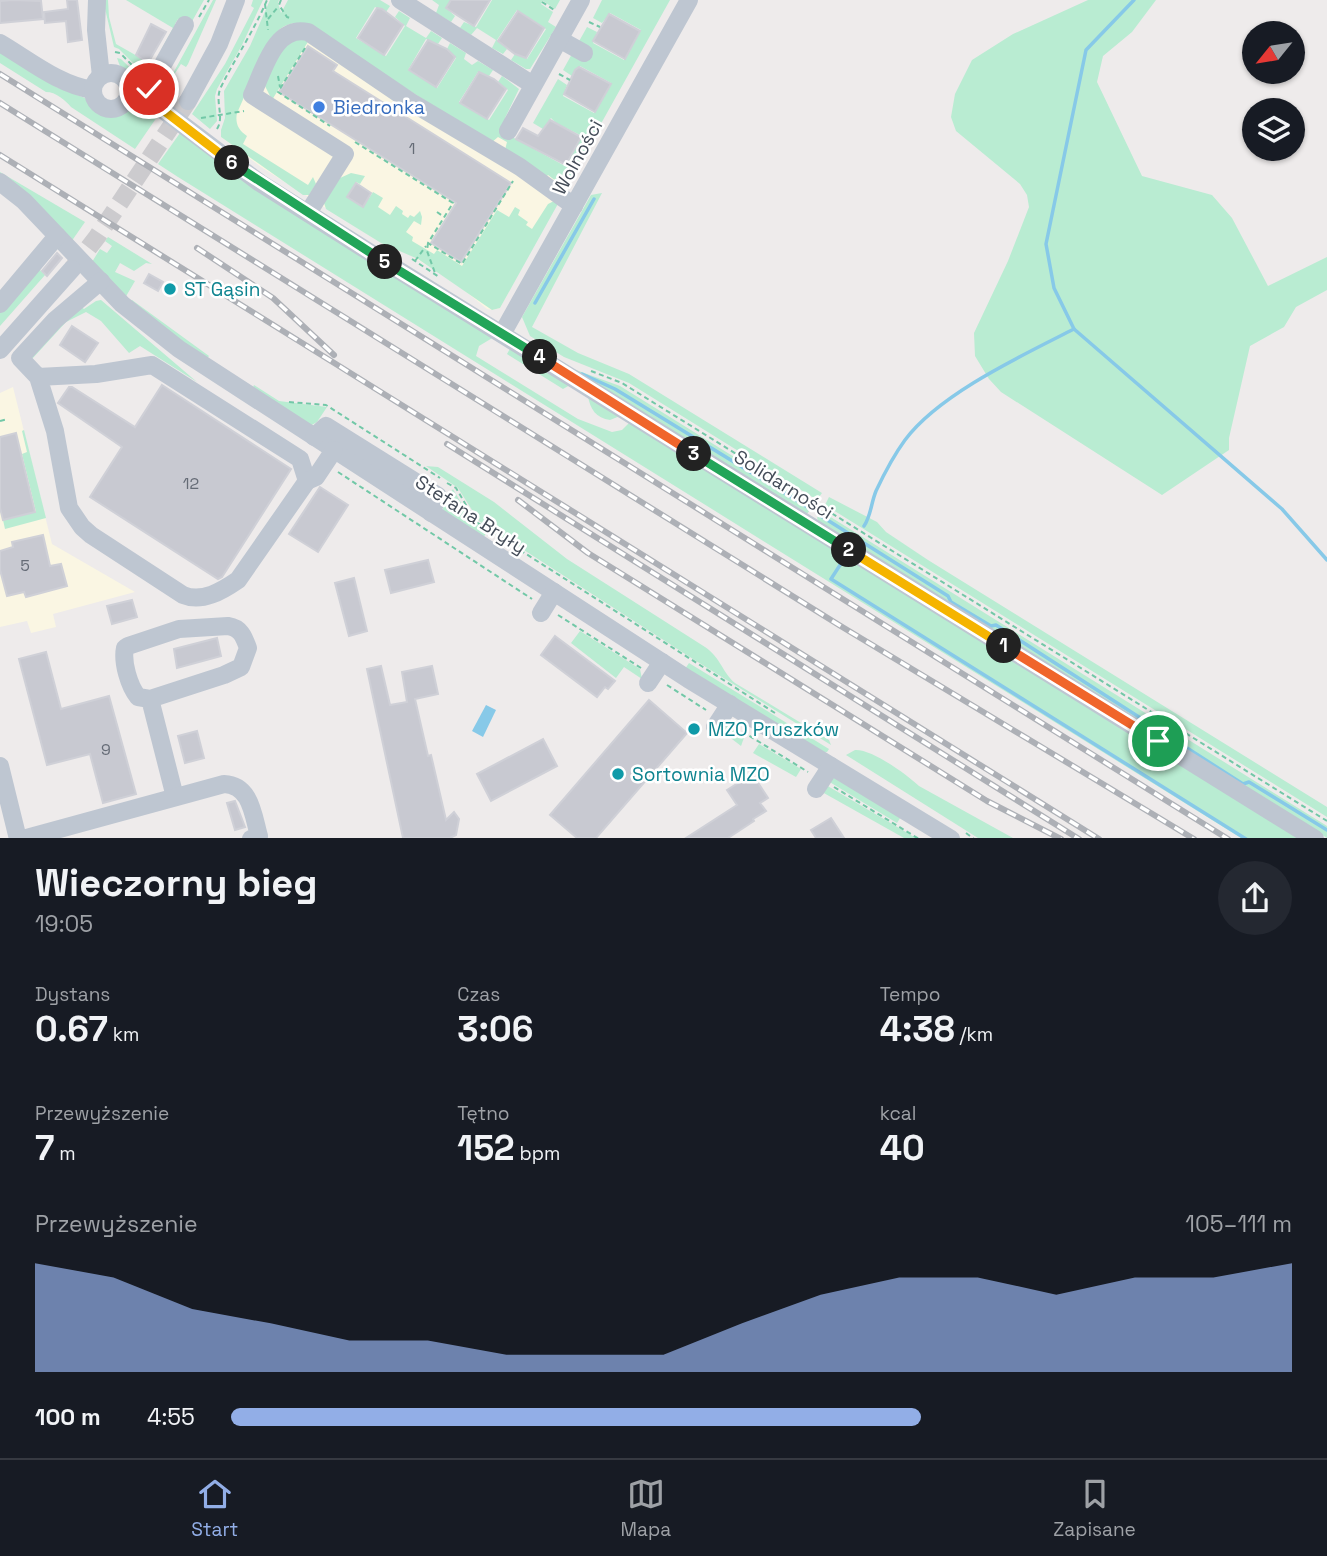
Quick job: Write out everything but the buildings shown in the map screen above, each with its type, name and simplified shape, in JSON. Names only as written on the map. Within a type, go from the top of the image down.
[{"type":"street","points":[[188,101],[219,44],[236,0]]},
{"type":"street","points":[[400,0],[431,9],[473,56],[533,85]]},
{"type":"street","points":[[502,141],[581,0]]},
{"type":"street","name":"Wolności","points":[[502,334],[689,0]]},
{"type":"street","points":[[97,8],[106,29],[103,80],[96,101],[109,108],[120,106],[136,96],[185,25]]},
{"type":"street","points":[[308,213],[345,154],[252,95],[278,42],[290,32],[308,32],[411,102],[502,141],[573,206]]},
{"type":"street","points":[[559,39],[584,53]]},
{"type":"street","points":[[0,43],[74,85],[103,80],[125,81],[136,96]]},
{"type":"street","name":"Solidarności","points":[[136,96],[158,106],[260,183],[1315,838]]},
{"type":"street","name":"Stefana Bryły","points":[[0,182],[24,201],[122,304],[152,330],[662,662],[831,766],[957,835]]},
{"type":"street","points":[[0,304],[57,236]]},
{"type":"street","points":[[0,350],[72,270]]},
{"type":"street","points":[[101,281],[55,320],[20,358],[38,377],[55,431],[66,500],[76,519],[91,535],[190,598],[210,596],[238,580],[307,481],[316,477],[334,450]]},
{"type":"street","points":[[38,377],[96,374],[152,365],[300,459],[307,481]]},
{"type":"street","points":[[314,437],[326,426],[438,496],[431,513]]},
{"type":"street","points":[[541,613],[554,593]]},
{"type":"street","points":[[228,626],[242,633],[248,648],[241,667],[150,699],[138,697],[134,692],[124,657],[125,648],[179,629],[228,626]]},
{"type":"street","points":[[648,683],[662,662]]},
{"type":"street","points":[[150,699],[175,797]]},
{"type":"street","points":[[715,727],[730,704]]},
{"type":"street","points":[[0,766],[20,838],[217,785],[234,785],[244,792],[248,799],[257,838]]},
{"type":"street","points":[[816,789],[831,766]]},
{"type":"path","points":[[216,134],[221,116],[219,91],[248,41],[267,0]]},
{"type":"path","points":[[268,20],[281,0]]},
{"type":"path","points":[[542,2],[556,11]]},
{"type":"path","points":[[279,5],[287,17]]},
{"type":"path","points":[[589,22],[600,27]]},
{"type":"path","points":[[309,41],[278,92],[335,129]]},
{"type":"path","points":[[115,52],[120,53],[145,79]]},
{"type":"path","points":[[559,74],[570,80]]},
{"type":"path","points":[[198,118],[244,111]]},
{"type":"path","points":[[347,137],[453,203],[428,244],[414,261]]},
{"type":"path","points":[[428,244],[462,264],[513,182]]},
{"type":"path","points":[[437,212],[445,217]]},
{"type":"path","points":[[428,244],[427,251],[435,274]]},
{"type":"path","points":[[587,369],[622,383],[1327,821]]},
{"type":"path","points":[[287,402],[326,405],[456,488],[476,522],[780,717]]},
{"type":"path","points":[[0,421],[8,419]]},
{"type":"path","points":[[957,835],[974,838]]},
{"type":"shaded area","points":[[286,4],[569,181],[500,308],[487,309],[453,281],[410,255],[381,243],[261,167],[221,137]]},
{"type":"shaded area","points":[[13,387],[52,544],[135,592],[53,614],[56,627],[31,633],[27,621],[0,627],[0,393]]},
{"type":"green space","points":[[103,0],[108,0],[116,44],[153,65],[146,76],[114,47]]},
{"type":"green space","points":[[126,0],[204,0],[190,25],[178,19],[175,24],[177,30],[161,50],[173,28]]},
{"type":"green space","points":[[213,0],[216,0],[188,64],[186,67],[181,64],[164,90]]},
{"type":"green space","points":[[253,0],[263,0],[217,89],[217,121],[210,129],[192,114],[225,64],[254,8],[251,6]]},
{"type":"green space","points":[[270,0],[279,0],[281,13],[288,0],[380,0],[390,6],[386,12],[375,7],[356,38],[386,56],[405,26],[395,17],[399,11],[410,18],[406,26],[426,38],[431,31],[442,38],[438,44],[426,39],[408,70],[418,76],[420,74],[437,88],[456,58],[447,49],[450,43],[466,53],[464,59],[472,65],[478,61],[493,70],[489,76],[478,72],[459,102],[489,120],[508,90],[498,82],[502,76],[519,89],[505,118],[508,120],[512,137],[536,143],[534,149],[565,166],[582,136],[551,118],[543,129],[533,123],[558,79],[567,85],[563,96],[594,113],[611,83],[580,66],[572,76],[563,70],[587,27],[597,32],[593,43],[624,60],[641,30],[610,13],[602,23],[593,18],[602,0],[670,0],[564,193],[554,186],[556,181],[548,175],[544,179],[505,150],[507,142],[498,137],[491,143],[306,24],[283,27],[263,56],[236,120],[239,129],[247,136],[243,144],[308,185],[313,177],[316,184],[309,195],[303,195],[221,137],[225,118],[224,91],[250,46]]},
{"type":"green space","points":[[432,0],[453,0],[446,8],[455,16],[451,22],[436,13],[439,5]]},
{"type":"green space","points":[[492,0],[560,0],[555,9],[543,1],[541,4],[553,12],[548,22],[556,27],[530,69],[511,60],[515,54],[527,59],[546,29],[517,10],[497,40],[507,49],[503,54],[492,48],[496,40],[477,28],[471,35],[460,28],[464,22],[476,27]]},
{"type":"green space","points":[[1088,0],[1156,0],[1132,32],[1103,56],[1097,82],[1142,176],[1212,195],[1232,218],[1268,286],[1327,257],[1327,290],[1296,307],[1284,327],[1250,346],[1229,438],[1229,450],[1162,495],[1001,392],[989,379],[975,356],[974,333],[1008,261],[1029,207],[1027,195],[1020,184],[956,131],[951,117],[955,94],[972,60],[1013,34]]},
{"type":"green space","points":[[289,39],[309,40],[272,100],[264,84],[266,75]]},
{"type":"green space","points":[[0,52],[56,87],[85,98],[102,113],[119,113],[139,106],[157,117],[135,149],[60,97],[46,92],[0,63]]},
{"type":"green space","points":[[117,58],[144,81],[134,83],[121,69]]},
{"type":"green space","points":[[180,133],[494,337],[479,346],[476,356],[578,419],[612,432],[622,430],[630,422],[1301,838],[1241,838],[178,177],[158,164]]},
{"type":"green space","points":[[351,173],[365,176],[360,184],[356,182],[347,197],[363,207],[373,192],[383,198],[378,207],[390,215],[396,206],[408,218],[410,215],[414,217],[420,211],[421,225],[414,221],[406,232],[413,237],[412,241],[434,254],[437,250],[462,266],[497,210],[509,217],[515,207],[520,210],[518,215],[528,222],[526,225],[532,229],[548,204],[559,202],[500,308],[492,310],[418,259],[381,243],[326,209],[324,203],[340,178]]},
{"type":"green space","points":[[0,174],[85,222],[71,242]]},
{"type":"green space","points":[[602,193],[532,327],[578,353],[629,374],[822,493],[817,500],[629,383],[564,357],[530,336],[522,317],[591,195]]},
{"type":"green space","points":[[108,237],[152,264],[146,263],[134,271],[120,263],[115,272],[135,281],[125,298],[92,262],[100,249],[107,253],[112,246],[105,241]]},
{"type":"green space","points":[[38,268],[45,275],[0,326],[0,312]]},
{"type":"green space","points":[[101,300],[197,382],[140,346],[129,353],[101,321],[86,312],[66,322],[32,359],[32,355],[80,306],[84,309]]},
{"type":"green space","points":[[132,300],[209,356],[206,360],[129,302]]},
{"type":"green space","points":[[511,347],[570,385],[563,389],[507,354]]},
{"type":"green space","points":[[565,366],[620,386],[813,506],[807,514]]},
{"type":"green space","points":[[254,385],[279,401],[327,407],[317,422],[310,426],[252,390]]},
{"type":"green space","points":[[588,396],[620,416],[610,420],[597,415]]},
{"type":"green space","points":[[24,430],[46,518],[5,529],[3,520],[36,512],[22,454],[27,452],[22,431]]},
{"type":"green space","points":[[426,466],[438,467],[494,502],[567,559],[705,647],[735,683],[829,740],[831,745],[479,521],[458,488]]},
{"type":"green space","points":[[453,489],[471,520],[487,532],[483,538],[443,514],[443,504]]},
{"type":"green space","points":[[829,497],[877,522],[886,532],[928,560],[1327,807],[1327,817],[825,505]]},
{"type":"green space","points":[[821,511],[1327,826],[1327,838],[820,525],[817,518]]},
{"type":"green space","points":[[580,631],[640,669],[642,679],[624,667],[616,678],[571,643]]},
{"type":"green space","points":[[689,663],[829,749],[827,752],[819,752],[685,669]]},
{"type":"green space","points":[[724,722],[745,735],[741,746],[719,729]]},
{"type":"green space","points":[[759,744],[801,769],[796,777],[753,753]]},
{"type":"green space","points":[[855,750],[879,758],[919,786],[1013,838],[978,838],[846,755]]},
{"type":"green space","points":[[834,777],[902,815],[897,823],[828,781]]},
{"type":"green space","points":[[826,785],[916,838],[904,838],[822,792]]},
{"type":"water","points":[[486,705],[496,710],[483,737],[472,731]]},
{"type":"waterway","points":[[1134,0],[1086,50],[1046,244],[1054,288],[1074,329],[1282,509],[1327,560]]},
{"type":"waterway","points":[[535,303],[594,199]]},
{"type":"waterway","points":[[864,526],[876,491],[889,465],[920,423],[983,377],[1074,329]]},
{"type":"waterway","points":[[582,374],[615,389],[809,508]]},
{"type":"waterway","points":[[821,516],[948,596],[951,602],[991,626],[996,625],[1243,784],[1249,782],[1327,830]]},
{"type":"waterway","points":[[842,562],[831,579],[1244,838]]},
{"type":"tunnel","points":[[72,269],[97,237],[188,101]]},
{"type":"railway","points":[[0,74],[1226,838]]},
{"type":"railway","points":[[0,103],[839,625],[1192,838]]},
{"type":"railway","points":[[0,155],[1097,838]]},
{"type":"railway","points":[[197,248],[273,298],[334,355]]},
{"type":"railway","points":[[447,444],[1077,838]]},
{"type":"railway","points":[[518,500],[588,553],[987,801],[1059,838]]},
{"type":"place","name":"Biedronka","points":[[319,107]]},
{"type":"place","name":"ST Gąsin","points":[[170,289]]},
{"type":"place","name":"MZO Pruszków","points":[[694,729]]},
{"type":"place","name":"Sortownia MZO","points":[[618,774]]},
{"type":"route","points":[[149,89],[144,98],[260,183],[1158,741]]}]
